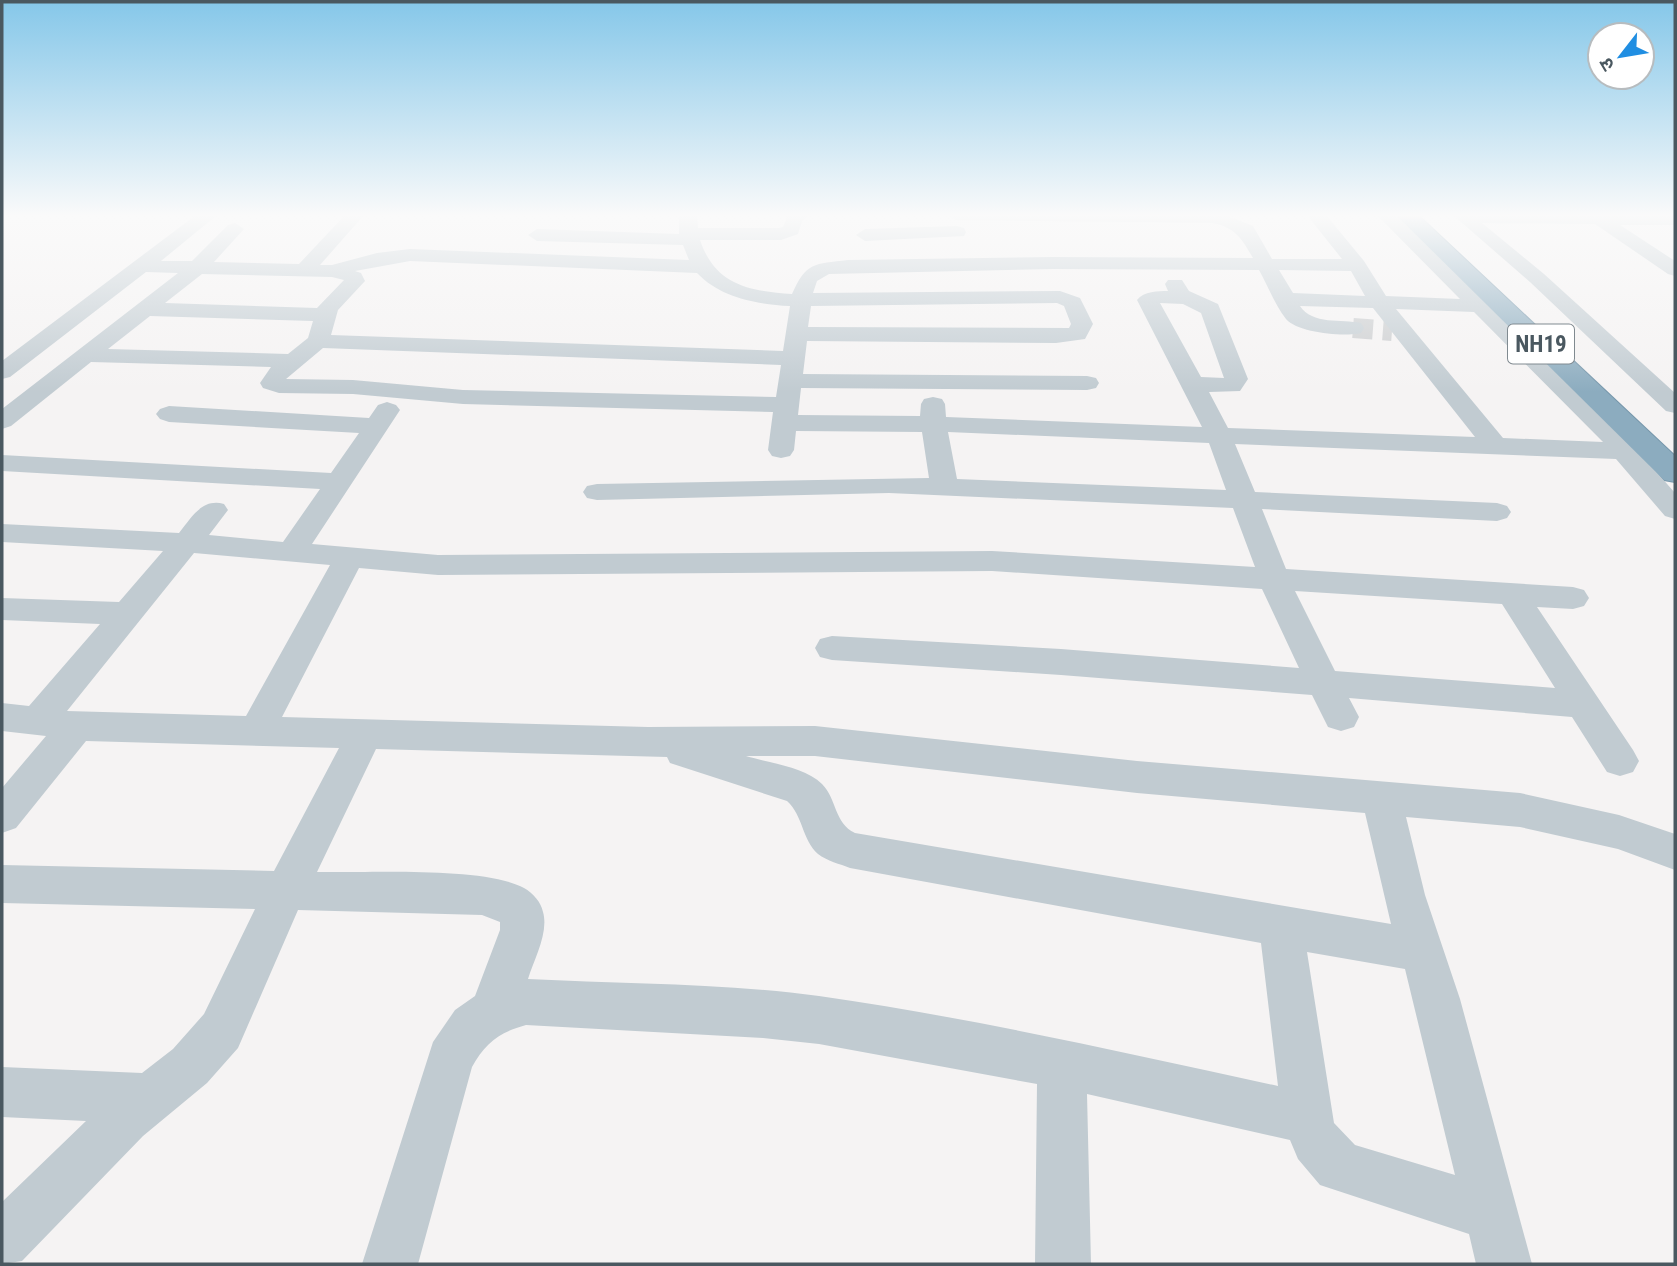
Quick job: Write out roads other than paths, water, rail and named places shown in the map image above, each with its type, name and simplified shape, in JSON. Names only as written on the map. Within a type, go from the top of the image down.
[{"type":"highway","name":"NH19","points":[[1468,274],[1675,473]]},
{"type":"highway","name":"NH19","points":[[1499,274],[1572,339],[1671,417]]},
{"type":"street","points":[[2,372],[132,274]]},
{"type":"street","points":[[2,421],[189,274]]},
{"type":"street","points":[[348,274],[354,277],[355,281],[328,308],[318,341],[274,377],[272,383],[279,386],[353,387],[463,397],[606,378],[1087,383]]},
{"type":"street","points":[[711,274],[728,289],[767,299],[1060,297],[1073,302],[1082,324],[1077,334],[1068,335],[927,335],[790,380]]},
{"type":"street","points":[[781,450],[801,300],[808,278],[815,274]]},
{"type":"street","points":[[1173,274],[1177,290],[1210,309],[1236,379],[1231,386],[1192,384]]},
{"type":"street","points":[[1271,274],[1296,317],[1318,334],[1353,328]]},
{"type":"street","points":[[1362,274],[1398,331],[1496,447]]},
{"type":"street","points":[[1447,274],[1600,423],[1675,510]]},
{"type":"street","points":[[1532,274],[1671,417]]},
{"type":"street","points":[[923,297],[933,381],[933,424],[945,486]]},
{"type":"street","points":[[1187,298],[1158,297],[1148,300],[1219,435],[1286,609],[1340,717]]},
{"type":"street","points":[[1286,299],[1480,306]]},
{"type":"street","points":[[144,310],[325,315]]},
{"type":"street","points":[[318,341],[606,378],[790,380],[933,424],[1624,451]]},
{"type":"street","points":[[86,355],[294,360]]},
{"type":"street","points":[[1087,383],[1105,360]]},
{"type":"street","points":[[1087,383],[1102,430]]},
{"type":"street","points":[[247,418],[279,386]]},
{"type":"street","points":[[291,553],[401,390]]},
{"type":"street","points":[[169,414],[377,426]]},
{"type":"street","points":[[2,463],[339,482]]},
{"type":"street","points":[[597,492],[786,486],[945,486],[1497,512]]},
{"type":"street","points":[[20,719],[127,614],[214,510]]},
{"type":"street","points":[[2,533],[187,543],[438,565],[992,561],[1573,598]]},
{"type":"street","points":[[257,731],[349,558]]},
{"type":"street","points":[[1512,594],[1620,761]]},
{"type":"street","points":[[2,610],[127,614]]},
{"type":"street","points":[[832,648],[1324,682],[1581,704]]},
{"type":"street","points":[[20,719],[77,726],[648,742],[815,741],[1137,777],[1520,810],[1619,832],[1675,852]]},
{"type":"street","points":[[2,816],[77,726]]},
{"type":"street","points":[[2,1241],[125,1118],[190,1066],[221,1031],[285,892],[365,734]]},
{"type":"street","points":[[648,742],[800,789],[811,798],[825,832],[833,842],[850,850],[1420,950]]},
{"type":"street","points":[[1380,799],[1392,835],[1404,895],[1437,999],[1504,1264]]},
{"type":"street","points":[[2,884],[482,895],[509,902],[522,913],[522,930],[494,1009]]},
{"type":"street","points":[[1281,925],[1307,1118],[1316,1141],[1339,1166],[1368,1178],[1492,1214]]},
{"type":"street","points":[[390,1264],[450,1059],[464,1032],[494,1009],[526,1002],[763,1014],[818,1020],[1062,1064],[1307,1118]]},
{"type":"street","points":[[1062,1064],[1063,1264]]},
{"type":"street","points":[[2,1092],[148,1098]]},
{"type":"tunnel","points":[[1353,328],[1392,331]]}]
